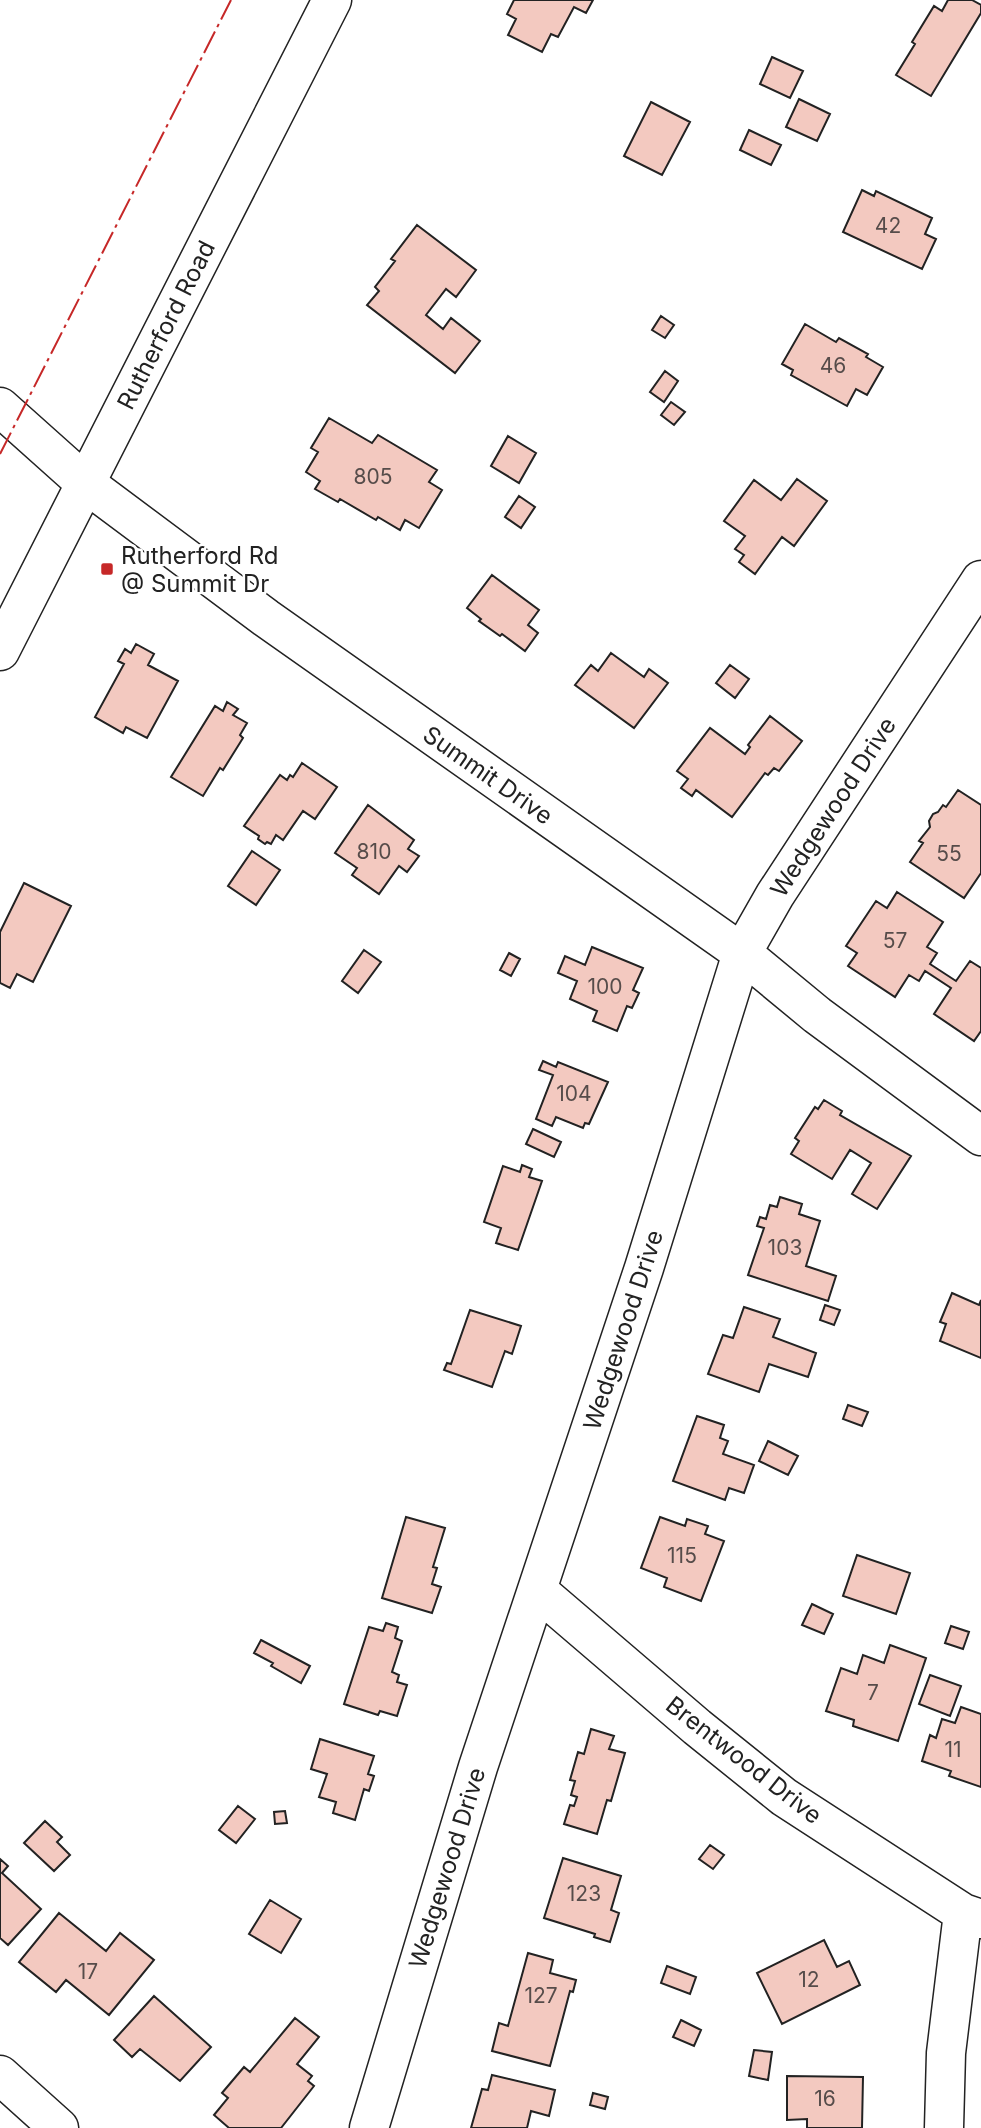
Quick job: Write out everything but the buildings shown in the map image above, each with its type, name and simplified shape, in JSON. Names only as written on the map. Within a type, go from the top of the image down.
[{"type":"street","name":"Rutherford Road","points":[[0,651],[332,0]]},
{"type":"street","name":"Summit Drive","points":[[0,407],[85,483],[266,618],[742,953],[817,1015],[981,1136]]},
{"type":"street","name":"Wedgewood Drive","points":[[369,2128],[478,1767],[644,1268],[742,953],[775,895],[981,580]]},
{"type":"street","name":"Brentwood Drive","points":[[537,1590],[697,1727],[785,1797],[972,1916],[946,2053],[944,2128]]},
{"type":"street","points":[[0,2075],[58,2128]]},
{"type":"power","points":[[0,454],[231,0]]},
{"type":"place","name":"Rutherford Rd @ Summit Dr","points":[[107,569]]}]
